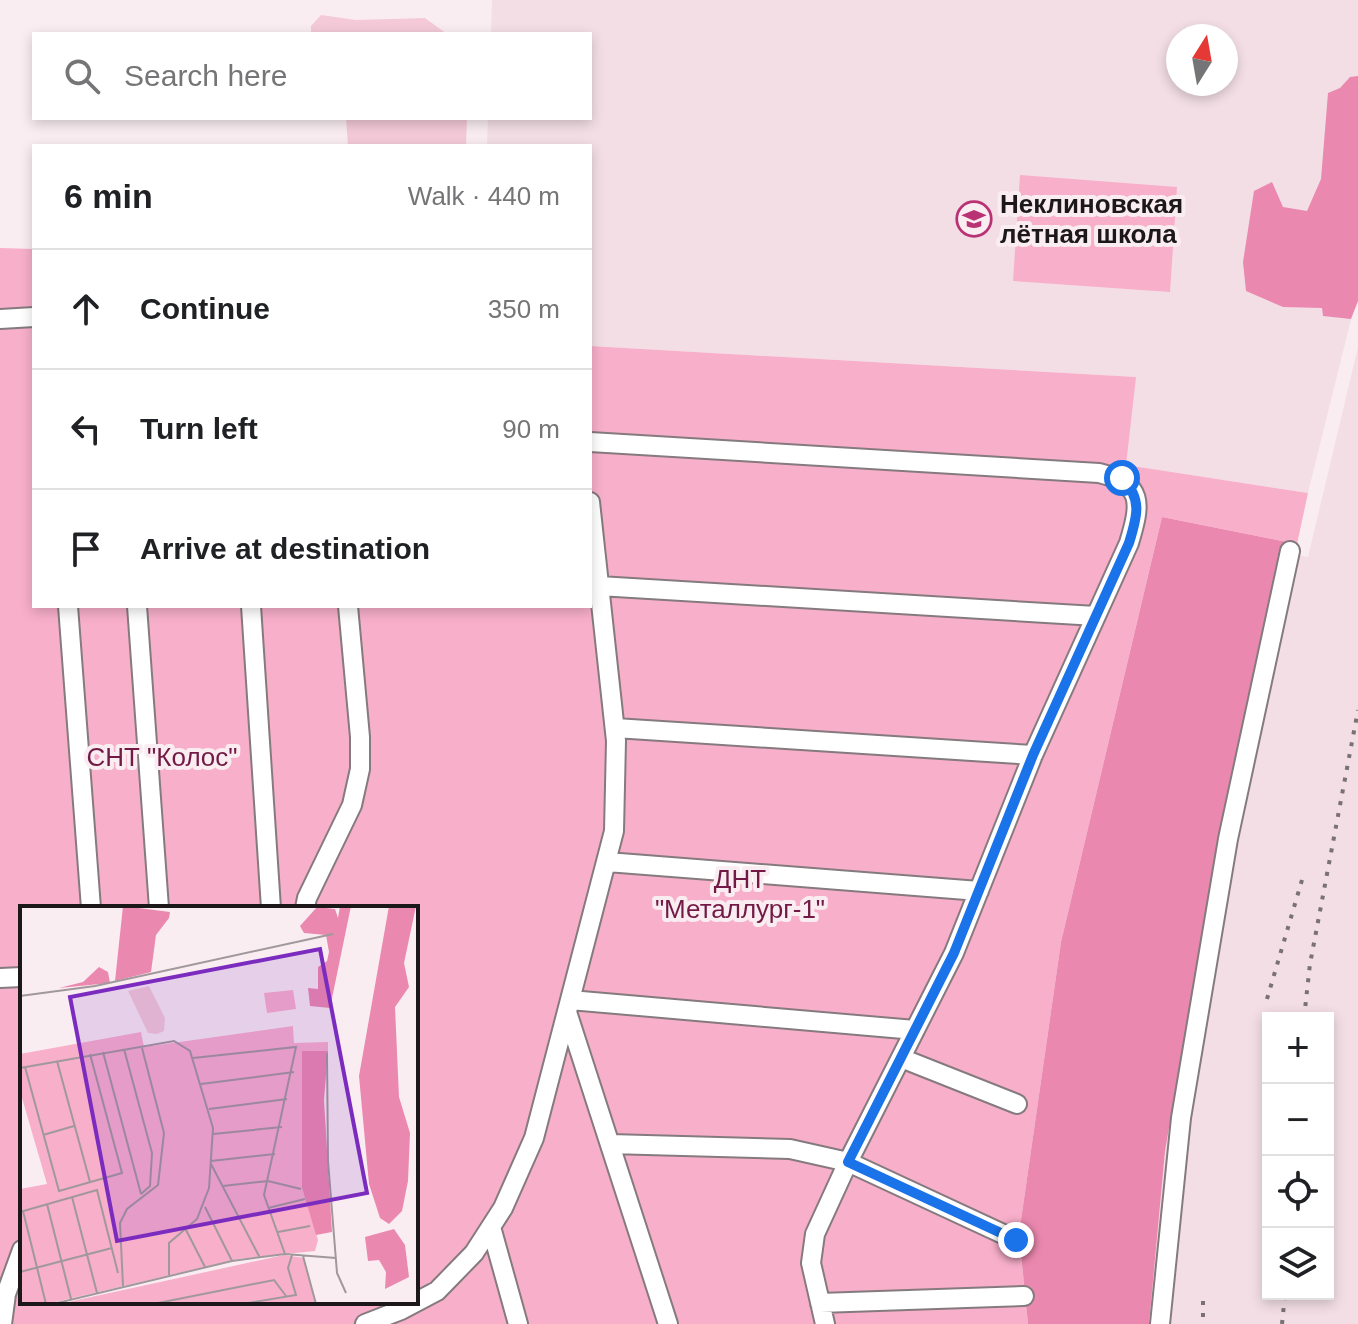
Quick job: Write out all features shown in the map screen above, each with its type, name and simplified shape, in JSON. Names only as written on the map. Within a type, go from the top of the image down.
[{"type":"lane","points":[[0,319],[32,317]]},
{"type":"lane","points":[[592,442],[1099,473],[1122,478],[1133,490],[1137,515],[1129,543],[1033,755],[954,953],[815,1234],[811,1263],[825,1324]]},
{"type":"lane","points":[[418,1301],[437,1291],[474,1253],[503,1208],[534,1138],[614,831],[615,728],[592,521]]},
{"type":"lane","points":[[1160,1324],[1181,1118],[1225,855],[1290,551]]},
{"type":"lane","points":[[599,586],[1096,616]]},
{"type":"lane","points":[[68,608],[91,906]]},
{"type":"lane","points":[[137,608],[159,906]]},
{"type":"lane","points":[[251,608],[271,906]]},
{"type":"lane","points":[[305,906],[352,805],[360,769],[348,608]]},
{"type":"lane","points":[[615,728],[1033,755]]},
{"type":"lane","points":[[607,862],[979,891]]},
{"type":"lane","points":[[0,978],[20,977]]},
{"type":"lane","points":[[569,1006],[915,1030]]},
{"type":"lane","points":[[569,1006],[668,1324]]},
{"type":"lane","points":[[901,1058],[1017,1104]]},
{"type":"lane","points":[[610,1144],[790,1149],[848,1162],[1016,1240]]},
{"type":"lane","points":[[491,1227],[518,1324]]},
{"type":"lane","points":[[2,1324],[6,1294],[20,1256]]},
{"type":"lane","points":[[820,1303],[1024,1296]]},
{"type":"lane","points":[[368,1323],[412,1304]]},
{"type":"shaded area","name":"Неклиновская лётная школа","points":[[492,0],[1358,0],[1358,291],[1308,493],[1125,465],[1135,377],[592,346],[592,144],[487,144],[488,120],[592,120],[592,32],[491,32]]},
{"type":"shaded area","points":[[321,15],[356,20],[425,18],[444,32],[311,32],[311,26]]},
{"type":"shaded area","points":[[1358,76],[1358,301],[1351,319],[1323,316],[1322,308],[1283,307],[1246,291],[1243,262],[1254,191],[1272,182],[1283,207],[1307,211],[1321,179],[1328,93],[1340,88],[1350,77]]},
{"type":"shaded area","points":[[346,120],[467,120],[466,144],[348,144]]},
{"type":"shaded area","points":[[1358,347],[1358,1324],[1046,1324],[1237,543],[1308,557]]},
{"type":"shaded area","points":[[1162,517],[1297,544],[1227,794],[1165,1151],[1149,1324],[1028,1324],[1019,1234],[1061,942]]},
{"type":"green space","points":[[1020,175],[1177,187],[1170,292],[1013,281]]},
{"type":"green space","name":"ДНТ \"Металлург-1\"","points":[[0,248],[32,249],[32,608],[592,608],[592,346],[1136,377],[1126,465],[1308,493],[1297,544],[1162,517],[1061,942],[1019,1234],[1028,1324],[0,1324]]},
{"type":"railway","points":[[1305,1012],[1310,964],[1358,710]]},
{"type":"railway","points":[[1267,999],[1302,880]]},
{"type":"railway","points":[[1282,1324],[1284,1300]]},
{"type":"railway","points":[[1203,1301],[1203,1324]]},
{"type":"place","name":"Неклиновская лётная школа","points":[[974,219]]},
{"type":"route","points":[[1016,1240],[848,1162],[954,953],[1033,755],[1129,543],[1137,515],[1133,490],[1122,478]]},
{"type":"park label","name":"СНТ \"Колос\"","points":[[162,757]]}]
